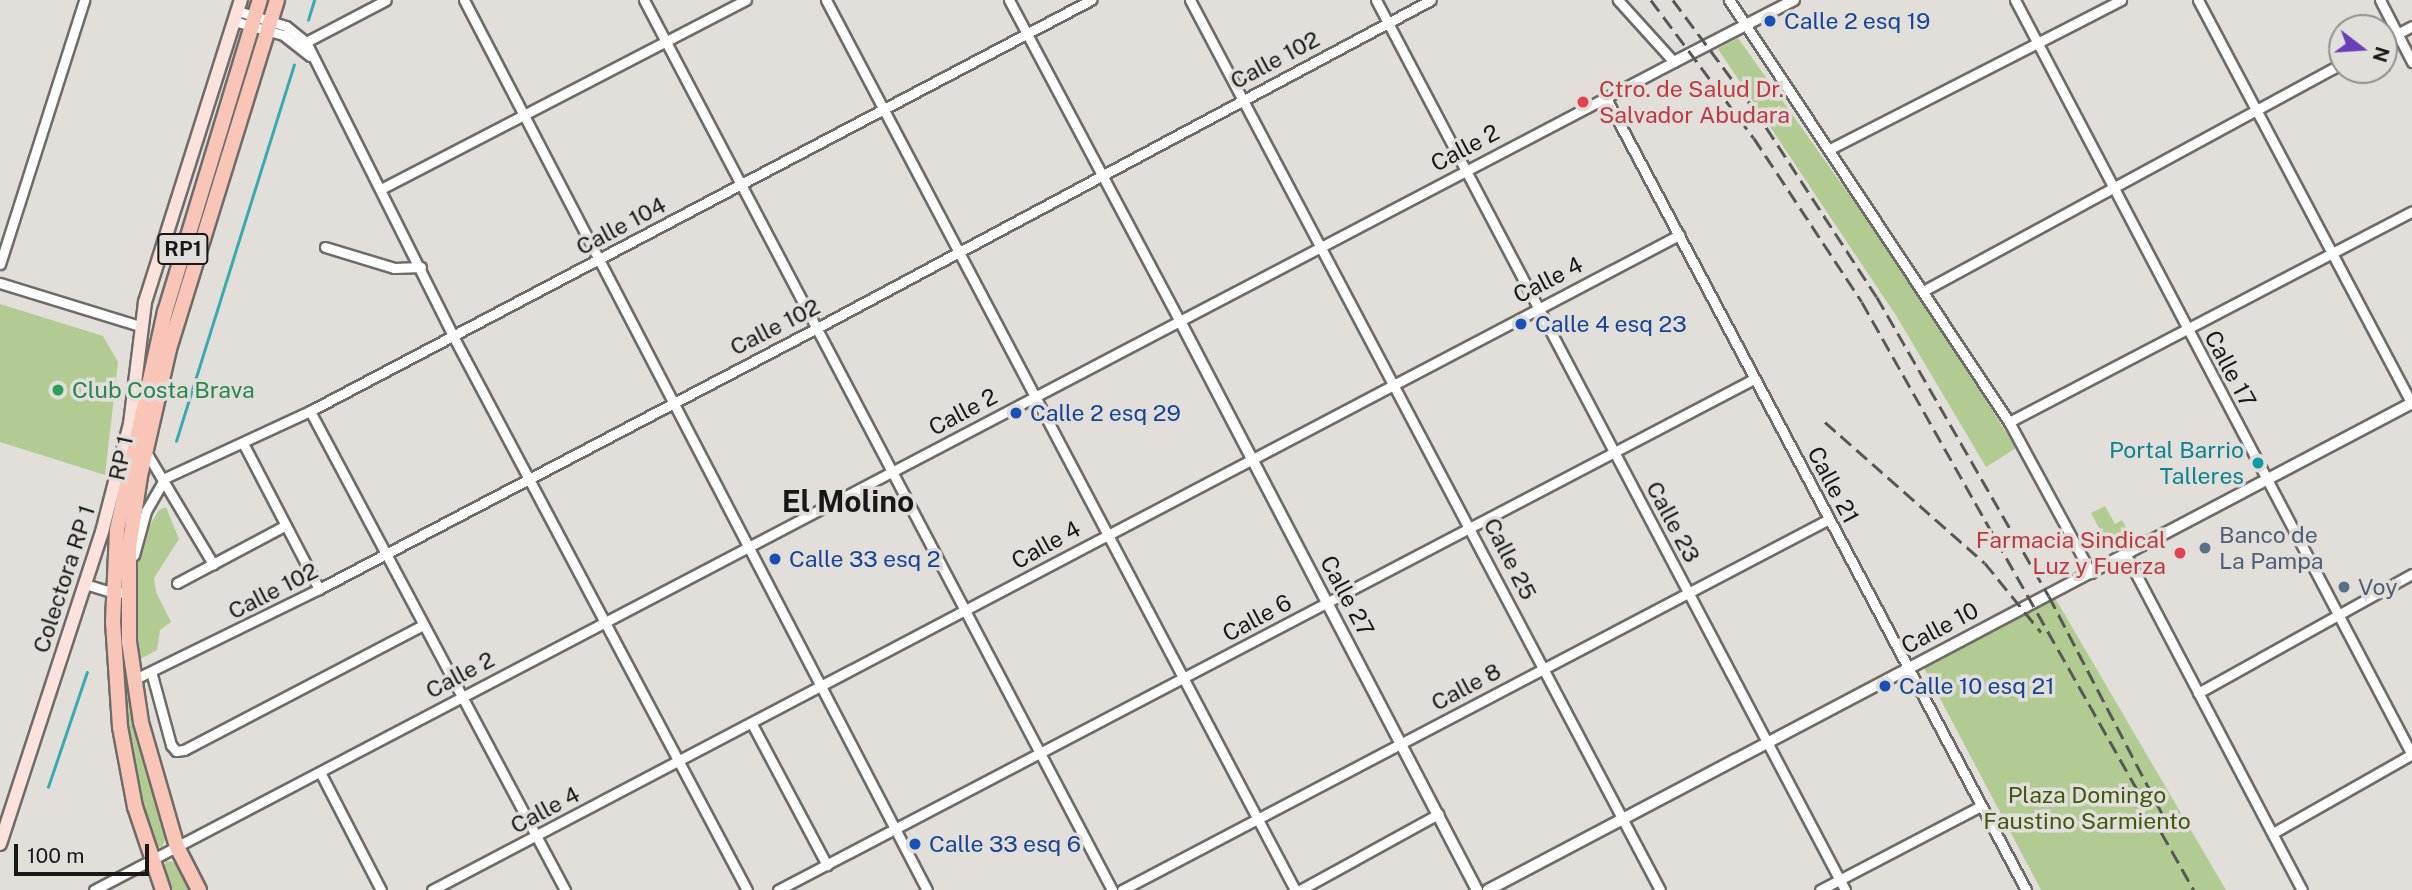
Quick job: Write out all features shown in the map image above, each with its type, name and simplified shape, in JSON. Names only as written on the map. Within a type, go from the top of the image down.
[{"type":"main road","name":"RP 1","points":[[199,890],[177,847],[155,781],[133,680],[117,530],[147,383],[260,0]]},
{"type":"main road","name":"RP 1","points":[[163,890],[151,861],[120,727],[123,588],[133,514],[169,349],[277,0]]},
{"type":"main road","name":"Colectora RP 1","points":[[0,844],[85,584],[130,424],[140,326],[238,11]]},
{"type":"street","points":[[0,264],[84,0]]},
{"type":"street","points":[[306,42],[386,0]]},
{"type":"street","points":[[464,0],[597,261],[927,890]]},
{"type":"street","points":[[644,0],[815,330],[967,611],[1112,890]]},
{"type":"street","points":[[381,189],[746,0]]},
{"type":"street","points":[[825,0],[886,110],[1110,533],[1257,819],[1297,890],[1438,814]]},
{"type":"street","points":[[1009,0],[1180,321]]},
{"type":"street","name":"Calle 104","points":[[165,478],[310,411],[1091,0]]},
{"type":"street","name":"Calle 25","points":[[1190,0],[1324,246],[1393,385],[1472,526],[1543,669],[1660,890]]},
{"type":"street","name":"Calle 23","points":[[1376,0],[1845,890]]},
{"type":"street","name":"Calle 102","points":[[133,680],[152,675],[671,402],[815,330],[1431,0]]},
{"type":"street","points":[[1618,0],[1674,62]]},
{"type":"street","points":[[1729,0],[1925,290],[2009,422],[2091,573]]},
{"type":"street","name":"Calle 2","points":[[94,890],[1794,0]]},
{"type":"street","name":"Calle 17","points":[[2015,0],[2412,755]]},
{"type":"street","points":[[1830,149],[2038,45],[2121,0]]},
{"type":"street","points":[[2198,0],[2412,404]]},
{"type":"street","points":[[238,11],[254,21],[298,33],[306,42],[311,57],[421,267],[453,337],[747,890]]},
{"type":"street","points":[[269,26],[290,38],[311,57]]},
{"type":"street","points":[[2412,26],[2398,34],[2412,62]]},
{"type":"street","points":[[1925,290],[2112,185],[2328,71]]},
{"type":"street","name":"Calle 21","points":[[1606,98],[2026,890]]},
{"type":"street","points":[[2009,422],[2412,211]]},
{"type":"street","name":"Calle 4","points":[[432,890],[967,611],[1250,457],[1679,235]]},
{"type":"street","points":[[325,247],[394,268],[421,267]]},
{"type":"street","points":[[0,283],[140,326]]},
{"type":"street","name":"Calle 27","points":[[1180,321],[1477,890]]},
{"type":"street","name":"Calle 6","points":[[778,890],[1754,379]]},
{"type":"street","name":"Calle 10","points":[[1488,890],[2412,404]]},
{"type":"street","points":[[310,411],[421,626],[565,890]]},
{"type":"street","points":[[243,443],[319,589]]},
{"type":"street","points":[[145,452],[152,467],[165,478],[213,564]]},
{"type":"street","points":[[85,584],[123,588],[146,511],[165,478]]},
{"type":"street","name":"Calle 8","points":[[1122,890],[1829,519]]},
{"type":"street","points":[[177,583],[286,525]]},
{"type":"street","points":[[2126,555],[2302,890]]},
{"type":"street","points":[[2198,694],[2337,613],[2412,574]]},
{"type":"street","points":[[152,675],[176,751],[421,626]]},
{"type":"street","points":[[752,724],[827,865]]},
{"type":"street","points":[[2273,833],[2412,755]]},
{"type":"street","points":[[320,772],[381,890]]},
{"type":"street","points":[[1820,890],[1981,806]]},
{"type":"green space","points":[[1738,38],[1904,272],[2016,448],[1986,467],[1897,317],[1718,49]]},
{"type":"green space","name":"Club Costa Brava","points":[[0,304],[103,336],[118,362],[105,475],[0,442]]},
{"type":"green space","points":[[2105,506],[2115,524],[2122,520],[2131,537],[2110,548],[2091,513]]},
{"type":"green space","points":[[166,507],[179,539],[154,578],[156,592],[171,622],[160,630],[157,650],[133,663],[135,571],[148,529],[159,510]]},
{"type":"green space","points":[[123,556],[167,836],[162,847],[156,847],[138,794],[125,726],[118,617]]},
{"type":"green space","name":"Plaza Domingo Faustino Sarmiento","points":[[2055,598],[2226,890],[2041,890],[1924,668]]},
{"type":"green space","points":[[166,861],[178,863],[190,890],[170,890],[162,873]]},
{"type":"waterway","points":[[308,20],[314,0]]},
{"type":"waterway","points":[[176,441],[294,65]]},
{"type":"waterway","points":[[48,787],[87,672]]},
{"type":"railway","points":[[1651,0],[1754,138],[1862,302],[2194,890]]},
{"type":"railway","points":[[1673,0],[1755,110],[1877,297],[2049,596],[2163,815]]},
{"type":"railway","points":[[1825,422],[1985,563],[2041,632]]},
{"type":"place","name":"Calle 2 esq 19","points":[[1770,21]]},
{"type":"place","name":"Ctro. de Salud Dr. Salvador Abudara","points":[[1583,102]]},
{"type":"place","name":"Calle 4 esq 23","points":[[1521,324]]},
{"type":"place","name":"Club Costa Brava","points":[[58,390]]},
{"type":"place","name":"Calle 2 esq 29","points":[[1016,413]]},
{"type":"place","name":"Portal Barrio Talleres","points":[[2258,463]]},
{"type":"place","name":"Banco de La Pampa","points":[[2205,548]]},
{"type":"place","name":"Farmacia Sindical Luz y Fuerza","points":[[2180,553]]},
{"type":"place","name":"Calle 33 esq 2","points":[[775,559]]},
{"type":"place","name":"Voy","points":[[2344,587]]},
{"type":"place","name":"Calle 10 esq 21","points":[[1885,686]]},
{"type":"place","name":"Calle 33 esq 6","points":[[915,844]]},
{"type":"district","name":"El Molino","points":[[848,501]]}]
